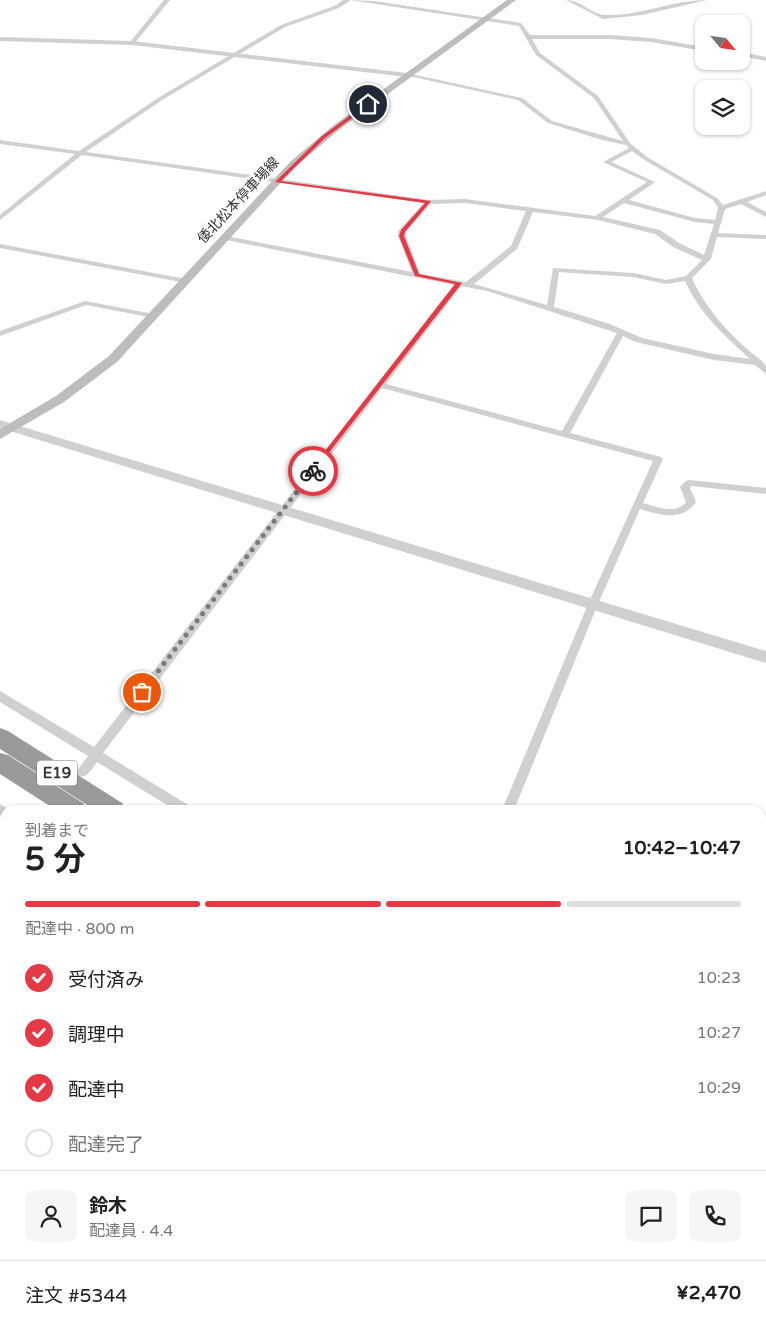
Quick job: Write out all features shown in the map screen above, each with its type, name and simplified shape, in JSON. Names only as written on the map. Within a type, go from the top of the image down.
[{"type":"highway","name":"E19","points":[[0,737],[106,805]]},
{"type":"highway","name":"E19","points":[[0,762],[67,805]]},
{"type":"main road","name":"倭北松本停車場線","points":[[0,435],[60,399],[98,372],[154,316],[277,182],[324,137],[512,0]]},
{"type":"street","points":[[132,43],[167,0]]},
{"type":"street","points":[[0,218],[81,153],[160,99],[290,23],[350,0],[409,6],[483,21],[522,25],[538,54],[596,97],[630,146],[645,158],[715,199],[722,208]]},
{"type":"street","points":[[569,0],[603,17],[642,13],[704,0]]},
{"type":"street","points":[[527,37],[610,37],[651,40],[695,47]]},
{"type":"street","points":[[0,39],[132,43],[407,76],[520,99],[550,122],[630,146]]},
{"type":"street","points":[[750,56],[766,59]]},
{"type":"street","points":[[0,142],[429,202],[466,201],[596,218],[657,232],[676,245],[707,258]]},
{"type":"street","points":[[596,218],[652,184],[606,162],[630,146]]},
{"type":"street","points":[[722,208],[766,193]]},
{"type":"street","points":[[623,201],[679,216],[718,222]]},
{"type":"street","points":[[742,201],[766,214]]},
{"type":"street","points":[[417,275],[402,232],[429,202]]},
{"type":"street","points":[[550,308],[556,270],[633,275],[666,282],[688,278],[707,258],[722,208]]},
{"type":"street","points":[[469,284],[514,247],[530,210]]},
{"type":"street","points":[[715,235],[766,237]]},
{"type":"street","points":[[226,238],[469,284],[550,308],[655,344],[759,363]]},
{"type":"street","points":[[0,246],[186,281]]},
{"type":"street","points":[[688,278],[704,308],[766,371]]},
{"type":"street","points":[[82,772],[459,283]]},
{"type":"street","points":[[0,334],[85,303],[154,316]]},
{"type":"street","points":[[565,434],[621,333]]},
{"type":"street","points":[[380,384],[658,458],[593,604],[510,805]]},
{"type":"street","points":[[0,424],[284,508],[766,657]]},
{"type":"street","points":[[638,505],[667,513],[687,507],[691,502],[685,487],[689,483],[766,491]]},
{"type":"street","points":[[0,696],[178,805]]},
{"type":"way so far","points":[[142,692],[313,471]]},
{"type":"route","points":[[313,471],[459,283],[417,275],[402,236],[402,232],[429,202],[277,182],[293,164],[324,137],[368,104]]}]
